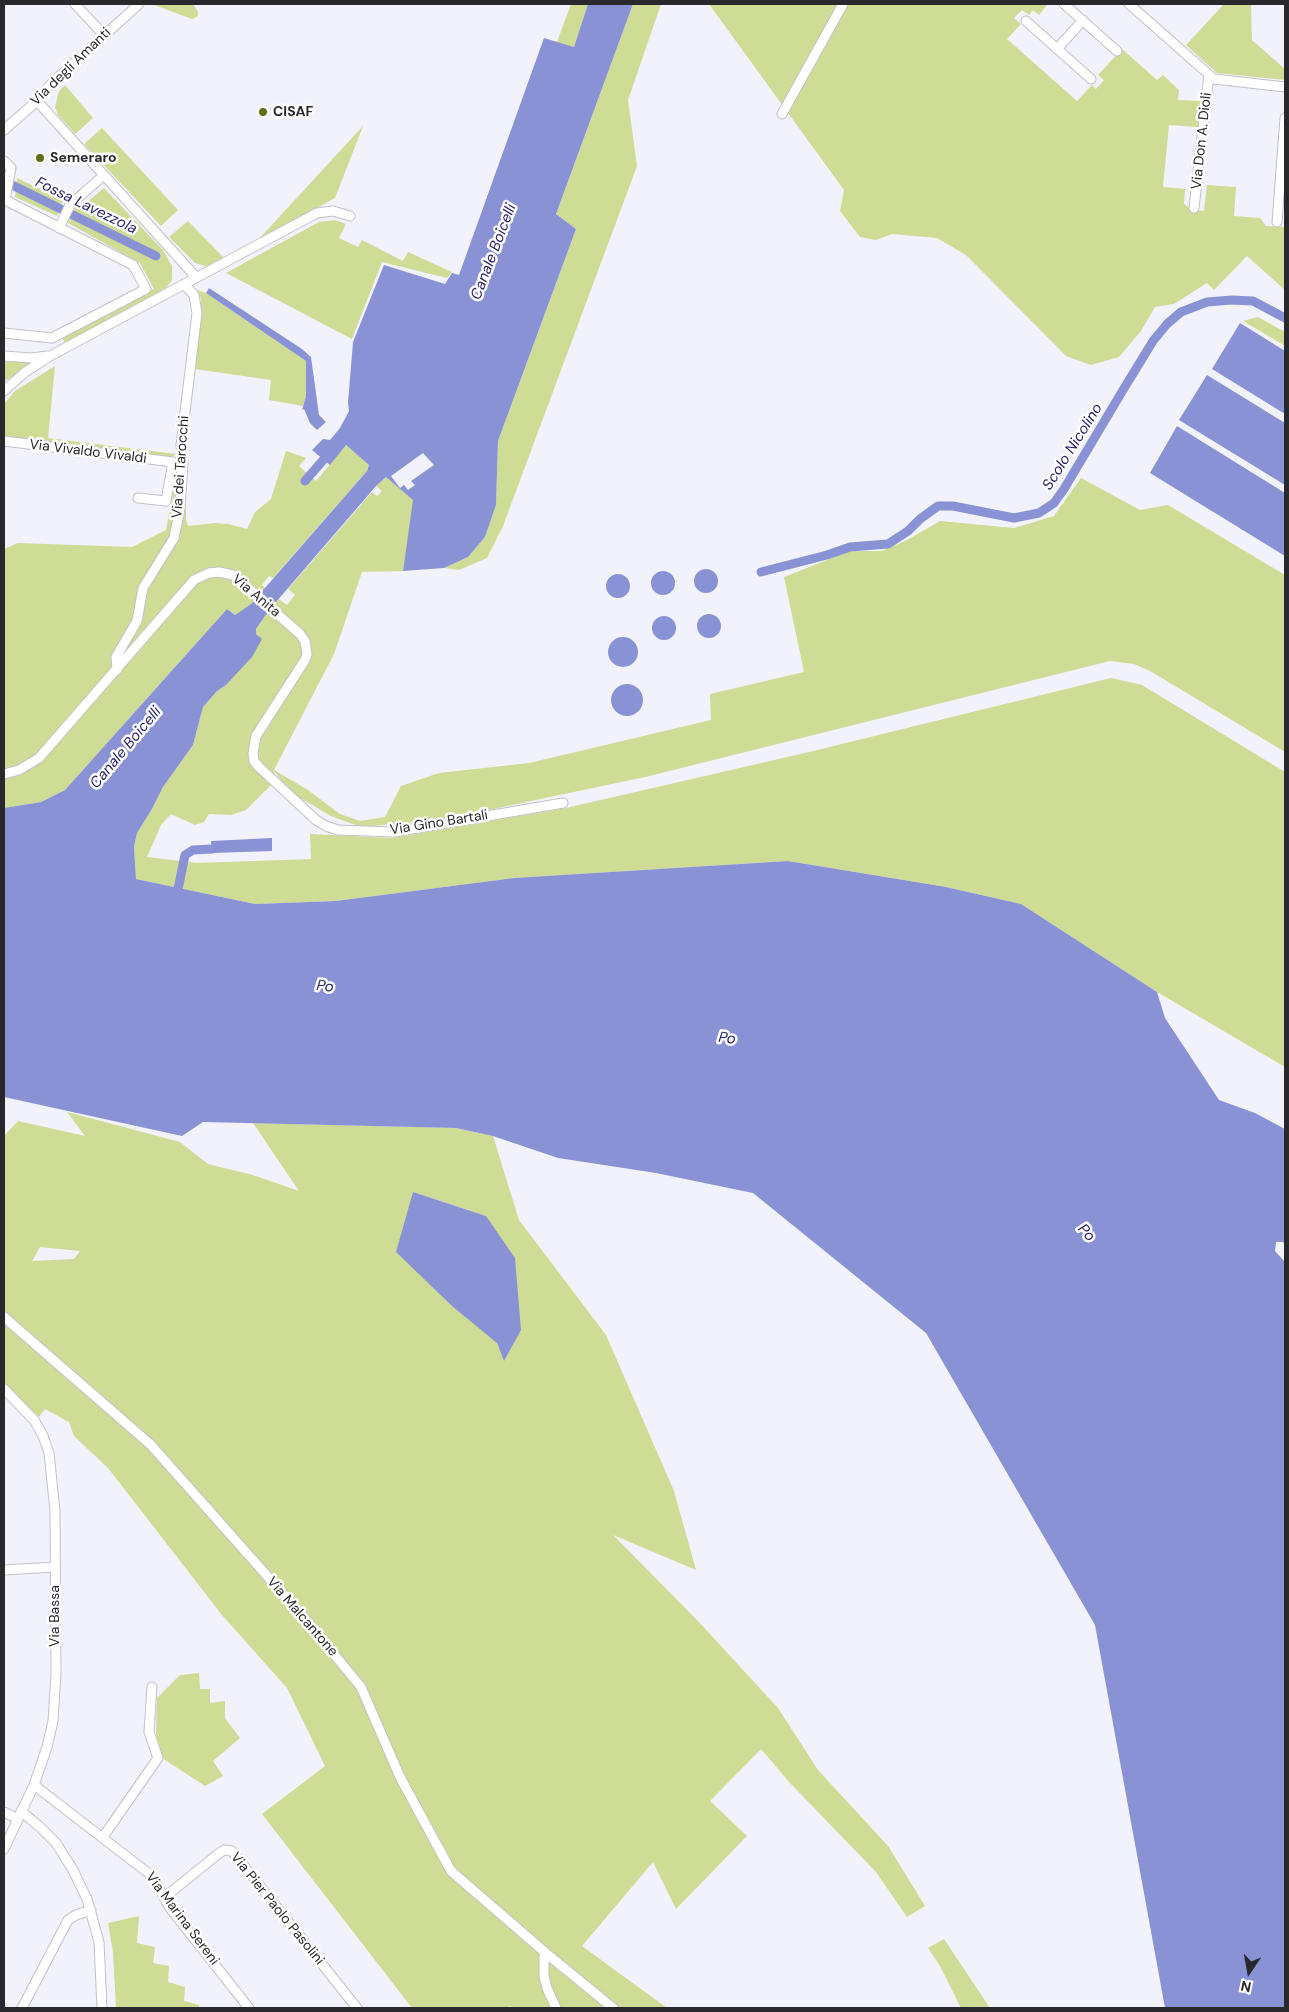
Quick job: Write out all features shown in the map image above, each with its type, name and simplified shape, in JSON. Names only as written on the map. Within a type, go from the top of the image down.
[{"type":"street","points":[[75,4],[104,35]]},
{"type":"street","name":"Via degli Amanti","points":[[4,130],[37,101],[52,83],[139,4]]},
{"type":"street","points":[[782,114],[843,4]]},
{"type":"street","points":[[1064,4],[1117,51]]},
{"type":"street","name":"Via Don A. Dioli","points":[[1129,4],[1214,79],[1285,87]]},
{"type":"street","points":[[1057,48],[1083,20]]},
{"type":"street","points":[[1026,21],[1091,79]]},
{"type":"street","name":"Via Don A. Dioli","points":[[1194,208],[1209,75]]},
{"type":"street","points":[[37,101],[196,278]]},
{"type":"street","points":[[1277,222],[1285,118]]},
{"type":"street","points":[[4,161],[11,168],[5,197],[59,228],[133,265],[146,289],[52,338],[4,333]]},
{"type":"street","points":[[59,228],[70,204],[104,175]]},
{"type":"street","points":[[6,387],[50,356],[317,213],[333,211],[350,216]]},
{"type":"street","name":"Via dei Tarocchi","points":[[117,670],[116,657],[137,621],[143,588],[174,538],[180,508],[178,463],[197,313],[194,295],[184,284]]},
{"type":"street","points":[[52,338],[60,351]]},
{"type":"street","points":[[4,356],[32,358],[50,356]]},
{"type":"street","name":"Via Vivaldo Vivaldi","points":[[4,441],[178,463]]},
{"type":"street","points":[[138,498],[166,501],[178,463]]},
{"type":"street","name":"Via Anita","points":[[4,774],[19,770],[39,758],[194,580],[209,573],[225,572],[232,575],[303,637],[307,654],[256,736],[253,746],[254,761],[316,820]]},
{"type":"street","name":"Via Gino Bartali","points":[[316,820],[338,830],[394,832],[563,803]]},
{"type":"street","name":"Via Malcantone","points":[[4,1317],[150,1446],[300,1613],[361,1687],[400,1777],[452,1871],[547,1954],[613,2008]]},
{"type":"street","name":"Via Bassa","points":[[4,1389],[34,1420],[47,1448],[55,1501],[56,1674],[54,1713],[47,1746],[34,1784],[4,1849]]},
{"type":"street","points":[[4,1570],[55,1567]]},
{"type":"street","points":[[104,1837],[158,1758],[149,1732],[152,1687]]},
{"type":"street","name":"Via Marina Sereni","points":[[34,1784],[152,1876],[170,1908],[250,2008]]},
{"type":"street","points":[[4,1812],[20,1815],[46,1832],[62,1852],[83,1889],[91,1910],[99,1942],[102,2008]]},
{"type":"street","name":"Via Pier Paolo Pasolini","points":[[165,1897],[218,1854],[224,1850],[232,1851],[357,2008]]},
{"type":"street","points":[[22,2008],[68,1920],[91,1910]]},
{"type":"street","points":[[547,1954],[544,1957],[544,1976],[556,2008]]},
{"type":"green space","points":[[155,4],[193,4],[198,12],[198,16],[192,19]]},
{"type":"green space","points":[[571,4],[588,4],[574,47],[557,42]]},
{"type":"green space","points":[[633,4],[661,4],[628,100],[637,166],[503,526],[487,558],[459,570],[444,568],[468,557],[485,537],[496,505],[498,441],[576,229],[556,214]]},
{"type":"green space","points":[[709,4],[1045,4],[1047,5],[1039,15],[1033,10],[1029,15],[1022,10],[1014,18],[1021,24],[1007,39],[1077,101],[1092,85],[1096,89],[1104,80],[1098,75],[1122,49],[1157,80],[1163,75],[1179,90],[1178,100],[1200,101],[1198,127],[1169,125],[1163,187],[1185,189],[1184,204],[1191,209],[1204,211],[1207,185],[1236,187],[1234,216],[1260,218],[1266,226],[1285,227],[1285,290],[1247,256],[1214,290],[1207,283],[1174,304],[1155,307],[1141,331],[1119,357],[1091,365],[1066,356],[966,255],[937,238],[892,234],[876,240],[860,237],[840,211],[844,190]]},
{"type":"green space","points":[[1224,4],[1251,4],[1252,40],[1285,69],[1285,80],[1217,73],[1186,45]]},
{"type":"green space","points":[[65,85],[93,118],[75,134],[58,115],[55,107],[59,91]]},
{"type":"green space","points":[[363,126],[335,198],[257,241]]},
{"type":"green space","points":[[102,128],[178,210],[161,226],[84,144]]},
{"type":"green space","points":[[17,178],[63,200],[57,216],[15,197]]},
{"type":"green space","points":[[104,188],[163,250],[172,266],[172,280],[163,292],[66,344],[62,338],[154,289],[140,263],[68,223],[76,205],[81,207]]},
{"type":"green space","points":[[335,220],[346,224],[339,238],[358,247],[362,240],[403,261],[408,252],[452,272],[447,278],[382,262],[352,339],[226,273],[319,222]]},
{"type":"green space","points":[[188,221],[224,258],[214,264],[205,266],[195,263],[169,237]]},
{"type":"green space","points":[[197,290],[206,293],[306,361],[306,396],[303,406],[269,400],[271,380],[195,369],[201,307],[201,299]]},
{"type":"green space","points":[[1258,317],[1285,332],[1285,346],[1243,321]]},
{"type":"green space","points":[[4,362],[29,362],[31,368],[4,381]]},
{"type":"green space","points":[[55,366],[48,438],[176,454],[168,459],[4,439],[4,404],[15,391]]},
{"type":"green space","points":[[346,445],[369,465],[367,471],[273,578],[269,576],[262,585],[266,589],[251,604],[235,615],[227,609],[65,790],[41,802],[4,808],[4,549],[18,543],[132,547],[166,530],[177,474],[180,474],[178,500],[186,501],[186,520],[188,526],[215,523],[247,529],[255,512],[271,499],[286,451],[306,458],[299,466],[316,481]]},
{"type":"green space","points":[[386,477],[414,500],[403,571],[362,572],[334,654],[274,770],[308,790],[340,814],[360,821],[385,817],[401,786],[439,773],[529,763],[711,720],[710,694],[804,672],[784,577],[850,551],[882,551],[907,540],[940,521],[1014,528],[1054,516],[1081,478],[1140,510],[1168,505],[1285,575],[1285,752],[1150,671],[1134,664],[1110,661],[645,777],[441,820],[361,827],[331,816],[290,792],[274,771],[275,781],[246,810],[231,815],[209,814],[204,822],[195,825],[171,814],[161,825],[147,857],[197,863],[311,859],[310,834],[392,838],[566,808],[809,752],[1111,678],[1142,685],[1285,772],[1285,1067],[1157,992],[1021,904],[946,887],[788,861],[514,878],[336,901],[255,904],[136,879],[134,847],[137,833],[163,787],[193,745],[203,707],[217,691],[226,685],[256,634],[256,629],[270,609],[279,599],[287,605],[295,595],[288,589],[372,492],[377,496],[382,491],[376,486]]},
{"type":"green space","points":[[67,1112],[180,1142],[208,1164],[253,1175],[299,1191],[253,1123],[456,1128],[493,1136],[519,1220],[606,1335],[674,1491],[696,1570],[613,1535],[697,1620],[778,1708],[818,1770],[888,1846],[925,1906],[907,1917],[876,1872],[790,1783],[761,1749],[710,1801],[747,1836],[676,1909],[653,1862],[582,1946],[667,2008],[513,2008],[510,2006],[506,2008],[412,2008],[262,1814],[325,1766],[287,1688],[222,1615],[108,1468],[74,1436],[69,1422],[45,1409],[39,1417],[4,1383],[4,1136],[18,1121],[85,1136]],"holes":[[[413,1192],[486,1216],[504,1360],[497,1343]],[[40,1247],[80,1251],[74,1259],[32,1261]]]},
{"type":"green space","points":[[199,1673],[200,1689],[210,1689],[210,1703],[225,1701],[225,1718],[240,1738],[213,1761],[223,1776],[205,1786],[162,1758],[156,1734],[157,1698],[180,1675]]},
{"type":"green space","points":[[139,1916],[137,1943],[155,1947],[153,1963],[169,1966],[168,1982],[185,1987],[184,2001],[199,2005],[199,2008],[116,2008],[113,1952],[108,1923]]},
{"type":"green space","points":[[944,1939],[990,2008],[961,2008],[940,1966],[928,1948]]},
{"type":"water","points":[[588,4],[633,4],[556,214],[576,229],[498,441],[496,505],[485,537],[468,557],[444,568],[403,571],[413,500],[386,477],[376,486],[270,609],[256,629],[256,634],[262,639],[252,657],[203,707],[193,745],[163,787],[137,833],[134,847],[136,879],[255,904],[336,901],[514,878],[788,861],[946,887],[1021,904],[1157,992],[1165,1018],[1219,1100],[1255,1113],[1285,1129],[1285,1244],[1283,1242],[1276,1242],[1275,1251],[1285,1262],[1285,2008],[1165,2008],[1095,1625],[926,1333],[753,1193],[656,1173],[558,1158],[493,1136],[456,1128],[203,1122],[182,1136],[4,1097],[4,808],[41,802],[65,790],[227,609],[235,615],[251,604],[367,471],[369,465],[346,445],[330,465],[312,450],[323,439],[330,440],[340,428],[349,411],[353,342],[384,265],[445,284],[452,273],[459,275],[544,38],[574,47]]},
{"type":"water","points":[[209,288],[302,349],[311,357],[319,415],[326,422],[317,430],[310,423],[304,409],[302,410],[306,396],[306,361],[206,293]]},
{"type":"water","points":[[1240,323],[1285,351],[1285,414],[1212,369]]},
{"type":"water","points":[[1207,375],[1285,423],[1285,485],[1179,420]]},
{"type":"water","points":[[1177,426],[1285,493],[1285,556],[1150,473]]},
{"type":"water","points":[[706,569],[711,570],[717,576],[717,586],[711,592],[706,593],[701,592],[695,586],[694,581],[695,576],[701,570]]},
{"type":"water","points":[[663,571],[672,574],[675,583],[672,592],[663,595],[654,592],[651,583],[654,574]]},
{"type":"water","points":[[618,574],[627,577],[630,586],[627,595],[618,598],[609,595],[606,586],[609,577]]},
{"type":"water","points":[[709,614],[717,618],[721,626],[717,634],[709,638],[701,634],[697,626],[701,618]]},
{"type":"water","points":[[664,616],[673,619],[676,628],[673,637],[664,640],[655,637],[652,628],[655,619]]},
{"type":"water","points":[[623,637],[634,641],[638,652],[634,663],[623,667],[612,663],[608,652],[612,641]]},
{"type":"water","points":[[627,684],[639,688],[643,700],[639,712],[627,716],[615,712],[611,700],[615,688]]},
{"type":"water","points":[[272,838],[272,851],[212,853],[211,841]]},
{"type":"water","points":[[413,1192],[486,1216],[515,1258],[521,1330],[504,1361],[497,1343],[452,1306],[396,1252]]},
{"type":"pier","points":[[423,453],[434,465],[411,481],[415,485],[408,490],[404,485],[400,488],[391,476]]},
{"type":"waterway","name":"Fossa Lavezzola","points":[[4,181],[156,256]]},
{"type":"waterway","name":"Scolo Nicolino","points":[[761,572],[850,547],[888,544],[908,531],[920,519],[938,506],[953,506],[1014,518],[1039,513],[1054,503],[1064,489],[1153,341],[1167,324],[1181,312],[1207,302],[1253,301],[1285,318]]},
{"type":"waterway","points":[[305,481],[331,451]]},
{"type":"waterway","points":[[176,899],[185,855],[193,850],[212,849]]},
{"type":"place","name":"CISAF","points":[[263,112]]},
{"type":"place","name":"Semeraro","points":[[40,158]]},
{"type":"water label","name":"Canale Boicelli","points":[[494,252]]},
{"type":"water label","name":"Canale Boicelli","points":[[126,748]]},
{"type":"water label","name":"Po","points":[[325,987]]},
{"type":"water label","name":"Po","points":[[727,1039]]},
{"type":"water label","name":"Po","points":[[1086,1233]]}]
